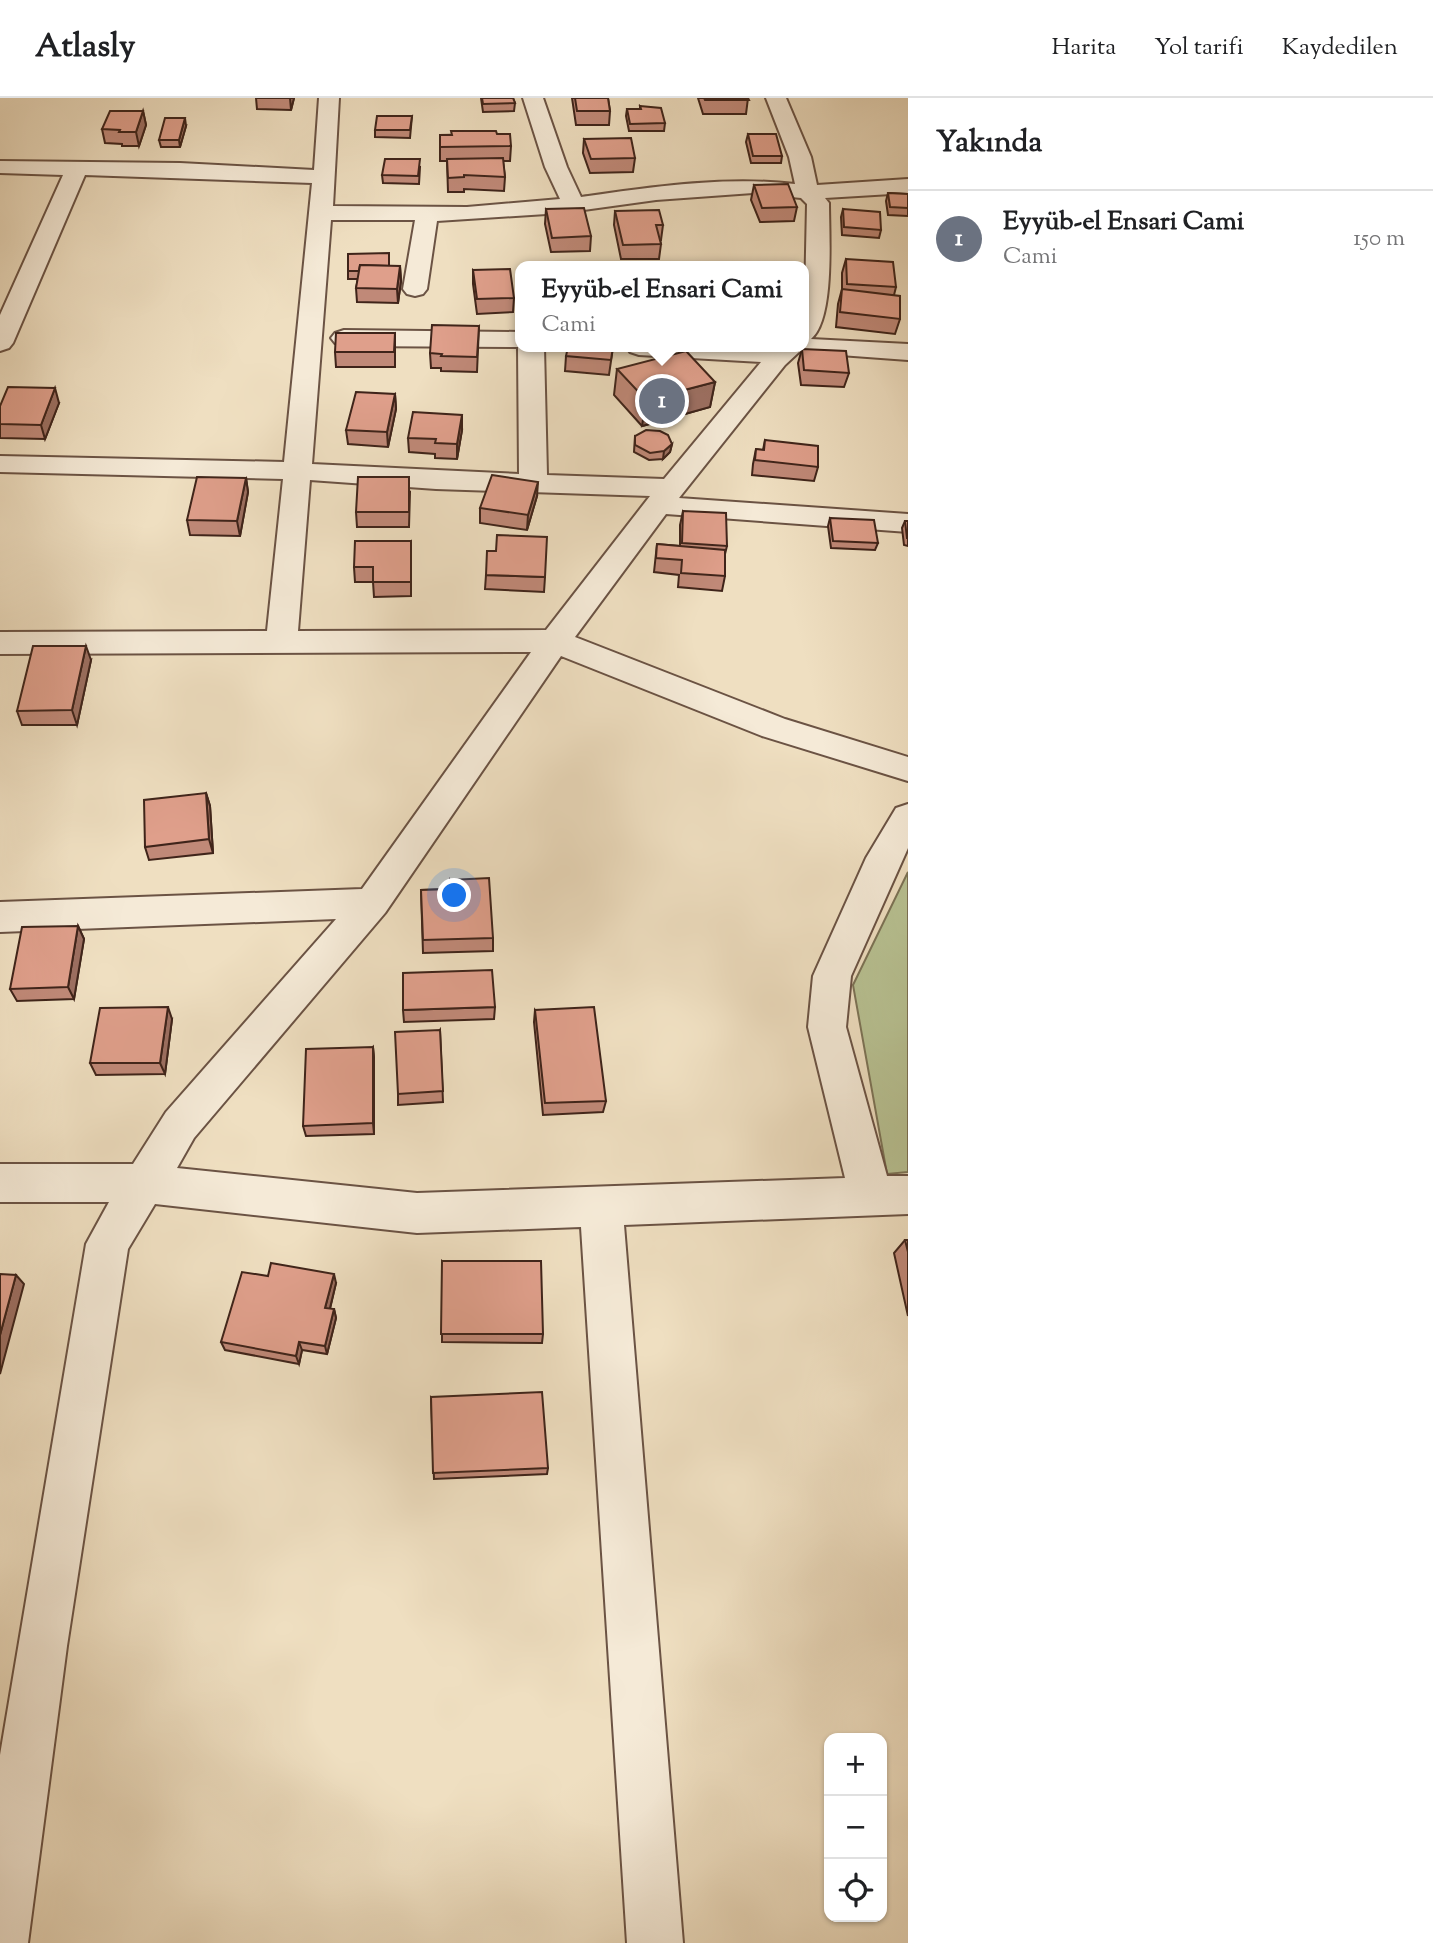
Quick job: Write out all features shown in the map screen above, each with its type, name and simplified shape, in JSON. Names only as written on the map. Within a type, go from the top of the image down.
[{"type":"street","points":[[282,641],[329,98]]},
{"type":"street","points":[[533,98],[551,144],[562,186],[574,204]]},
{"type":"street","points":[[776,98],[800,157],[808,191],[818,202],[816,300],[809,319]]},
{"type":"street","points":[[0,167],[324,177]]},
{"type":"street","points":[[0,343],[77,168]]},
{"type":"street","points":[[321,213],[467,214],[656,193],[753,186],[808,191],[908,186]]},
{"type":"street","points":[[415,289],[428,214]]},
{"type":"street","points":[[308,338],[515,340]]},
{"type":"street","points":[[809,349],[908,352]]},
{"type":"street","points":[[531,352],[533,484]]},
{"type":"street","points":[[1,1943],[41,1646],[107,1244],[180,1125],[372,904],[555,640],[665,497],[788,352]]},
{"type":"street","points":[[0,464],[295,471],[533,484],[908,523]]},
{"type":"street","points":[[0,643],[555,640],[729,712],[865,759],[908,769]]},
{"type":"street","points":[[0,1183],[142,1183],[416,1213],[889,1195],[827,1027],[832,976],[884,858],[908,817]]},
{"type":"street","points":[[0,917],[372,904]]},
{"type":"street","points":[[601,1206],[655,1943]]},
{"type":"green space","points":[[908,872],[908,1172],[887,1174],[853,985]]},
{"type":"building","points":[[482,98],[513,98],[515,103],[483,104]]},
{"type":"building","points":[[575,98],[608,98],[610,111],[577,111]]},
{"type":"building","points":[[704,98],[748,98],[749,100],[705,100]]},
{"type":"building","points":[[640,106],[661,108],[665,123],[630,124],[627,109],[641,109]]},
{"type":"building","points":[[110,111],[143,111],[136,132],[102,129]]},
{"type":"building","points":[[377,116],[412,116],[410,130],[375,130]]},
{"type":"building","points":[[165,118],[185,118],[179,140],[159,140]]},
{"type":"building","points":[[451,131],[496,131],[497,134],[510,134],[511,146],[440,147],[440,135],[452,135]]},
{"type":"building","points":[[748,134],[776,134],[782,156],[753,156]]},
{"type":"building","points":[[631,138],[635,158],[591,159],[584,139]]},
{"type":"building","points":[[503,158],[505,177],[464,175],[448,178],[447,159]]},
{"type":"building","points":[[385,159],[420,159],[418,176],[382,175]]},
{"type":"building","points":[[788,184],[797,207],[762,208],[754,185]]},
{"type":"building","points":[[888,193],[908,194],[908,208],[890,207]]},
{"type":"building","points":[[584,208],[591,236],[552,238],[546,209]]},
{"type":"building","points":[[843,209],[880,212],[881,230],[844,227]]},
{"type":"building","points":[[659,210],[663,225],[656,225],[661,244],[623,245],[615,211]]},
{"type":"building","points":[[389,253],[389,266],[360,265],[359,271],[348,271],[348,254]]},
{"type":"building","points":[[846,259],[893,262],[896,287],[847,284]]},
{"type":"building","points":[[360,265],[400,266],[397,289],[356,288]]},
{"type":"building","points":[[510,269],[514,298],[477,299],[473,270]]},
{"type":"building","points":[[842,289],[900,296],[900,319],[840,312]]},
{"type":"building","points":[[432,325],[479,326],[477,357],[430,353]]},
{"type":"building","points":[[336,333],[395,333],[394,352],[335,352]]},
{"type":"building","points":[[809,349],[846,351],[849,373],[804,370],[802,352],[809,352]]},
{"type":"building","points":[[567,352],[612,352],[611,360],[566,356]]},
{"type":"building","points":[[687,352],[715,382],[646,400],[617,369]]},
{"type":"building","points":[[8,387],[55,388],[41,425],[0,424],[0,406]]},
{"type":"building","points":[[356,392],[395,394],[387,432],[346,430]]},
{"type":"building","points":[[413,412],[462,415],[457,444],[435,443],[436,439],[408,438]]},
{"type":"building","points":[[646,430],[660,431],[668,435],[672,444],[664,451],[650,453],[635,445],[635,436]]},
{"type":"building","points":[[765,440],[818,446],[818,467],[755,460],[756,449],[764,450]]},
{"type":"building","points":[[492,475],[538,482],[528,515],[480,508]]},
{"type":"building","points":[[197,477],[246,478],[237,521],[187,520]]},
{"type":"building","points":[[358,477],[409,477],[409,512],[356,512]]},
{"type":"building","points":[[683,511],[726,513],[727,546],[682,543]]},
{"type":"building","points":[[830,518],[874,520],[878,543],[833,541]]},
{"type":"building","points":[[905,521],[908,521],[908,538],[907,538]]},
{"type":"building","points":[[497,535],[547,537],[545,577],[486,575],[487,551],[496,551]]},
{"type":"building","points":[[355,541],[411,541],[411,582],[373,582],[373,567],[354,567]]},
{"type":"building","points":[[657,544],[725,550],[725,576],[681,573],[682,560],[656,558]]},
{"type":"building","points":[[33,646],[86,646],[72,710],[17,711]]},
{"type":"building","points":[[206,793],[209,839],[145,847],[144,800]]},
{"type":"building","points":[[489,878],[493,938],[423,940],[421,890],[450,889],[450,880]]},
{"type":"building","points":[[78,926],[68,987],[10,989],[22,927]]},
{"type":"building","points":[[492,970],[495,1007],[403,1010],[403,973]]},
{"type":"building","points":[[168,1007],[160,1063],[90,1063],[100,1008]]},
{"type":"building","points":[[594,1007],[606,1101],[545,1103],[535,1010]]},
{"type":"building","points":[[440,1030],[443,1091],[398,1094],[395,1032]]},
{"type":"building","points":[[373,1047],[373,1123],[303,1126],[306,1049]]},
{"type":"building","points":[[442,1261],[541,1261],[543,1334],[441,1334]]},
{"type":"building","points":[[271,1263],[334,1274],[325,1308],[334,1309],[325,1346],[299,1342],[296,1356],[221,1342],[242,1272],[268,1276]]},
{"type":"building","points":[[0,1274],[16,1275],[0,1335]]},
{"type":"building","points":[[542,1392],[548,1468],[433,1473],[431,1397]]},
{"type":"place","name":"Eyyüb-el Ensari Cami","points":[[662,401]]}]
